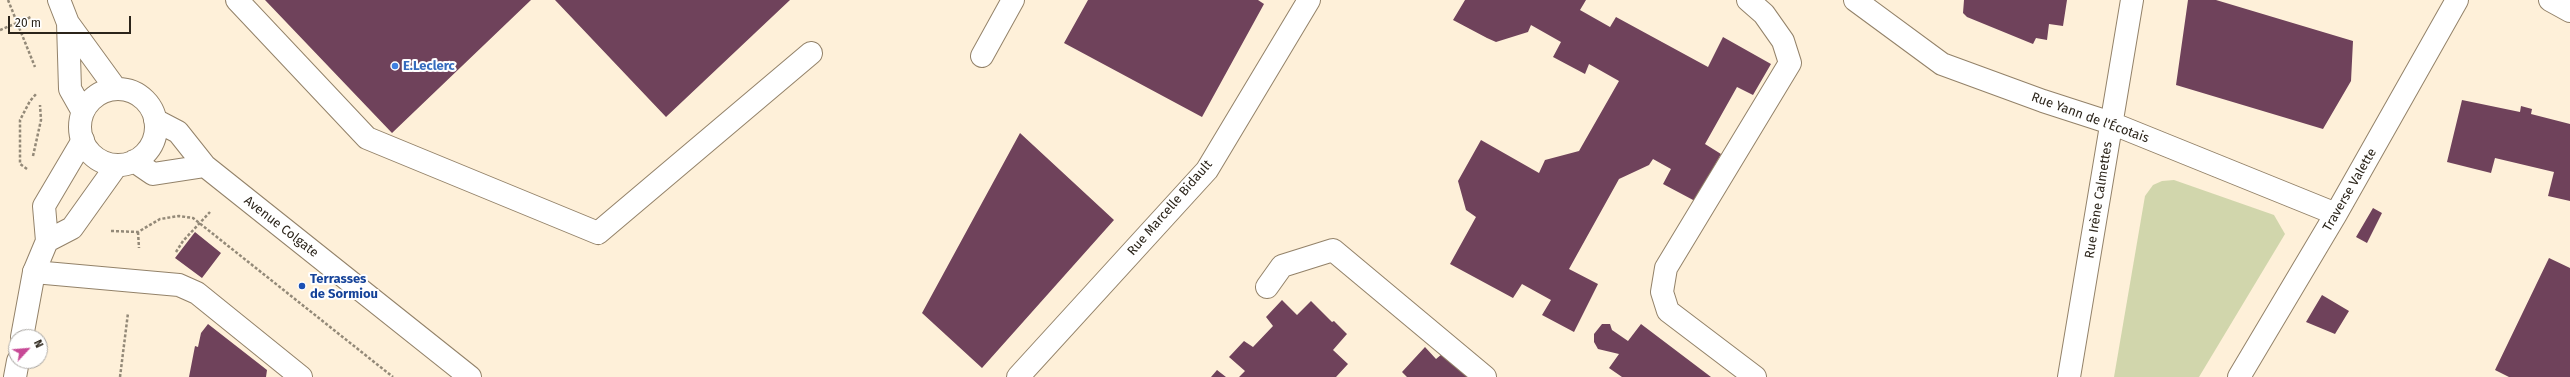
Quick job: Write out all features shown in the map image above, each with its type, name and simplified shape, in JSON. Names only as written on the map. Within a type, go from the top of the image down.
[{"type":"street","points":[[59,0],[68,23],[116,89]]},
{"type":"street","points":[[237,0],[367,138],[598,233],[811,53]]},
{"type":"street","points":[[982,56],[1012,0]]},
{"type":"street","name":"Rue Marcelle Bidault","points":[[1018,377],[1207,170],[1309,0]]},
{"type":"street","points":[[1748,0],[1764,14],[1783,41],[1790,63],[1666,268],[1662,292],[1668,311],[1755,377]]},
{"type":"street","name":"Rue Yann de l'Écotais","points":[[1855,0],[1942,64],[2043,101],[2111,123],[2336,214]]},
{"type":"street","name":"Rue Irène Calmettes","points":[[2069,377],[2132,0]]},
{"type":"street","name":"Traverse Valette","points":[[2239,377],[2336,214],[2457,0]]},
{"type":"street","points":[[2550,0],[2570,11]]},
{"type":"street","points":[[68,23],[70,89],[83,112]]},
{"type":"street","points":[[47,241],[72,228],[125,163],[142,156],[152,144],[156,130],[155,120],[150,107],[142,97],[134,92],[116,89],[96,96],[83,112],[81,126],[83,140],[96,158],[125,163],[153,174],[205,166]]},
{"type":"street","name":"Avenue Colgate","points":[[155,120],[178,132],[205,166],[470,377]]},
{"type":"street","points":[[23,329],[34,272],[47,241],[44,206],[83,140]]},
{"type":"street","points":[[1267,287],[1282,266],[1332,250],[1485,377]]},
{"type":"street","points":[[34,272],[179,285],[197,293],[301,377]]},
{"type":"path","points":[[8,0],[36,71]]},
{"type":"path","points":[[0,30],[39,14]]},
{"type":"path","points":[[40,89],[41,120],[30,172],[20,164],[20,120],[30,101],[40,89]]},
{"type":"path","points":[[169,284],[169,264],[183,241],[213,208]]},
{"type":"path","points":[[106,229],[109,231],[138,232],[160,219],[179,216],[193,218],[393,377]]},
{"type":"path","points":[[120,377],[128,311]]},
{"type":"green space","points":[[2174,180],[2274,215],[2285,234],[2199,377],[2114,377],[2145,196],[2153,185],[2162,181]]},
{"type":"building","name":"E.Leclerc","points":[[265,0],[531,0],[392,133]]},
{"type":"building","points":[[555,0],[790,0],[666,117]]},
{"type":"building","points":[[1088,0],[1258,0],[1264,4],[1202,117],[1064,43]]},
{"type":"building","points":[[1465,0],[1586,0],[1580,10],[1610,27],[1616,17],[1708,67],[1723,37],[1771,64],[1753,95],[1737,87],[1705,144],[1721,154],[1695,201],[1663,184],[1671,169],[1653,159],[1649,165],[1619,179],[1569,269],[1598,284],[1574,332],[1542,315],[1551,300],[1522,284],[1513,298],[1450,264],[1476,217],[1466,210],[1458,181],[1481,140],[1539,173],[1545,160],[1579,151],[1619,81],[1589,64],[1585,74],[1553,57],[1561,42],[1531,25],[1528,32],[1496,42],[1487,38],[1453,20]]},
{"type":"building","points":[[1964,0],[2067,0],[2063,26],[2049,24],[2047,40],[2036,38],[2033,44],[1967,17],[1963,13]]},
{"type":"building","points":[[2188,0],[2216,0],[2353,41],[2351,81],[2323,129],[2176,85]]},
{"type":"building","points":[[2462,100],[2520,112],[2521,106],[2532,109],[2531,114],[2570,124],[2570,201],[2548,196],[2554,172],[2495,158],[2491,173],[2447,162]]},
{"type":"building","points":[[1020,133],[1114,220],[982,368],[922,313]]},
{"type":"building","points":[[2373,208],[2382,213],[2367,243],[2356,237]]},
{"type":"building","points":[[195,232],[221,253],[202,278],[175,258]]},
{"type":"building","points":[[2549,258],[2570,268],[2570,377],[2509,377],[2495,370]]},
{"type":"building","points":[[2322,295],[2349,311],[2335,334],[2306,322]]},
{"type":"building","points":[[1282,300],[1297,315],[1311,301],[1332,322],[1334,321],[1347,334],[1333,350],[1348,364],[1336,377],[1239,377],[1245,371],[1229,357],[1244,341],[1253,347],[1273,326],[1266,317]]},
{"type":"building","points":[[208,324],[267,370],[266,377],[189,377],[195,346],[198,347],[201,333]]},
{"type":"building","points":[[1602,324],[1610,324],[1612,330],[1628,341],[1641,324],[1711,377],[1622,377],[1609,368],[1619,354],[1598,349],[1594,342],[1594,334]]},
{"type":"building","points":[[1425,347],[1436,359],[1442,354],[1468,377],[1407,377],[1402,372]]},
{"type":"building","points":[[1217,370],[1226,377],[1211,377]]},
{"type":"place","name":"E.Leclerc","points":[[395,66]]},
{"type":"place","name":"Terrasses de Sormiou","points":[[302,286]]}]
